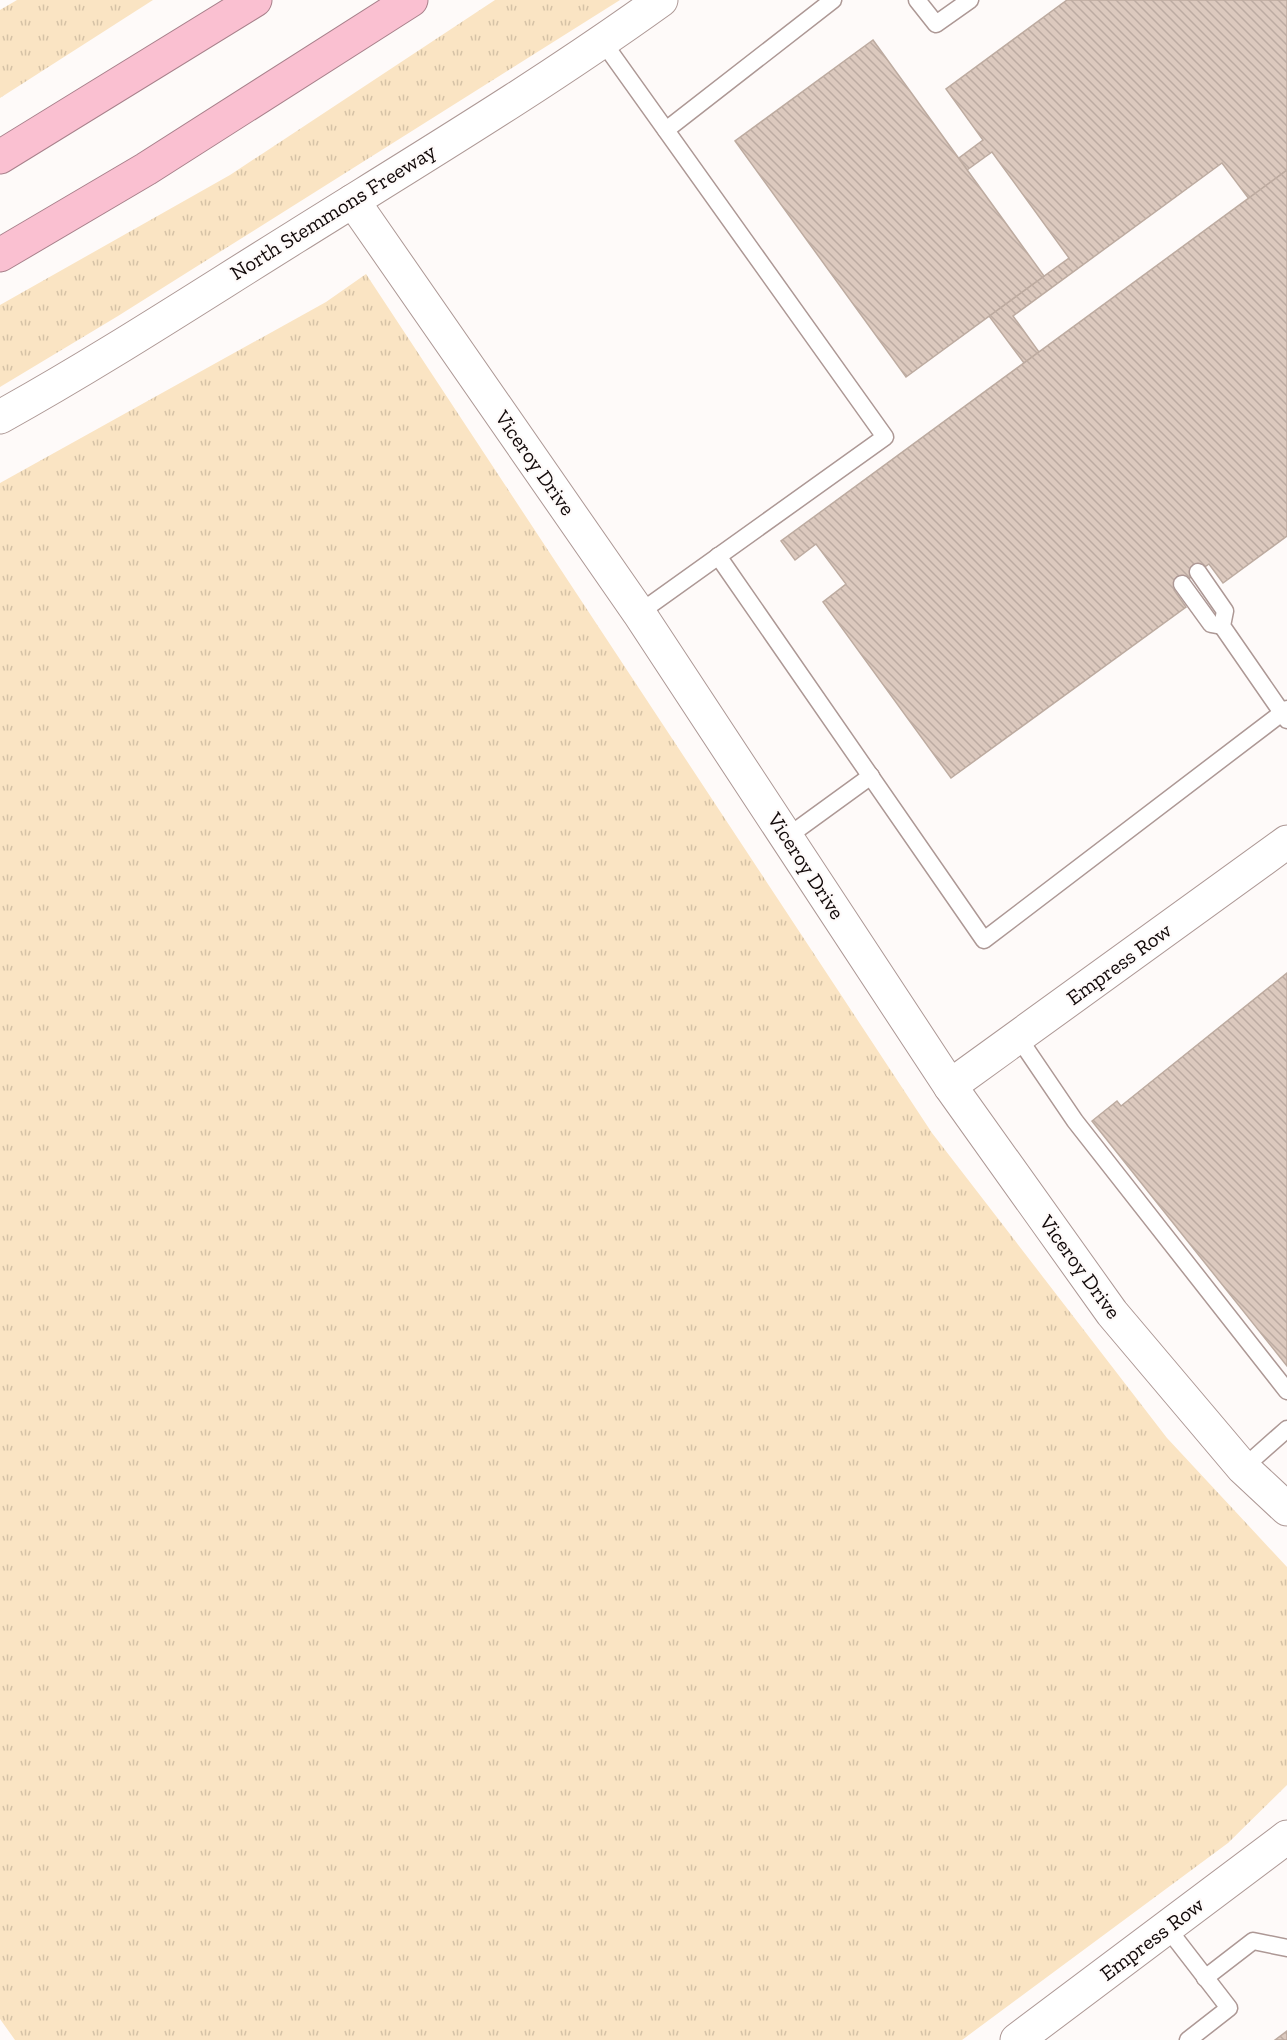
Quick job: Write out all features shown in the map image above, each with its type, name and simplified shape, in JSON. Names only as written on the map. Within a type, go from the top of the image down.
[{"type":"highway","points":[[0,157],[255,0]]},
{"type":"highway","points":[[0,255],[166,157],[411,0]]},
{"type":"street","name":"North Stemmons Freeway","points":[[0,417],[53,387],[353,201],[603,42],[662,0]]},
{"type":"street","name":"Viceroy Drive","points":[[353,201],[639,613],[950,1086],[1112,1313],[1243,1468],[1287,1509]]},
{"type":"street","name":"Empress Row","points":[[950,1086],[1287,842]]},
{"type":"street","name":"Empress Row","points":[[1017,2040],[1168,1929],[1287,1837]]},
{"type":"lane","points":[[666,130],[833,0]]},
{"type":"lane","points":[[917,0],[936,24],[970,0]]},
{"type":"lane","points":[[603,42],[885,437],[639,613]]},
{"type":"lane","points":[[718,556],[984,940],[1285,714],[1222,626],[1211,624],[1182,584]]},
{"type":"lane","points":[[1198,572],[1225,611],[1222,626]]},
{"type":"lane","points":[[787,837],[871,776]]},
{"type":"lane","points":[[1018,1037],[1075,1121],[1287,1391]]},
{"type":"lane","points":[[1243,1468],[1287,1429]]},
{"type":"lane","points":[[1168,1929],[1229,2008],[1188,2040]]},
{"type":"lane","points":[[1205,1978],[1253,1941],[1287,1948]]},
{"type":"green space","points":[[17,0],[153,0],[0,98],[0,10]]},
{"type":"green space","points":[[495,0],[620,0],[118,316],[0,387],[0,305],[230,175]]},
{"type":"green space","points":[[366,274],[932,1133],[1167,1438],[1287,1567],[1287,1785],[1228,1843],[962,2040],[15,2040],[0,2019],[0,483],[326,302]]},
{"type":"building","points":[[1067,0],[1287,0],[1287,170],[1249,199],[1222,163],[1013,316],[1039,352],[1024,363],[989,316],[1069,258],[992,152],[967,170],[959,158],[983,140],[946,89]]},
{"type":"building","points":[[873,40],[1044,276],[906,377],[735,141]]},
{"type":"building","points":[[1287,170],[1287,536],[1223,583],[1209,564],[1174,590],[1186,607],[951,778],[823,602],[846,584],[816,544],[795,560],[781,541]]},
{"type":"building","points":[[1287,973],[1287,1366],[1092,1121],[1117,1101],[1121,1106]]},
{"type":"building","points":[[1287,2031],[1287,2040],[1275,2040]]}]
